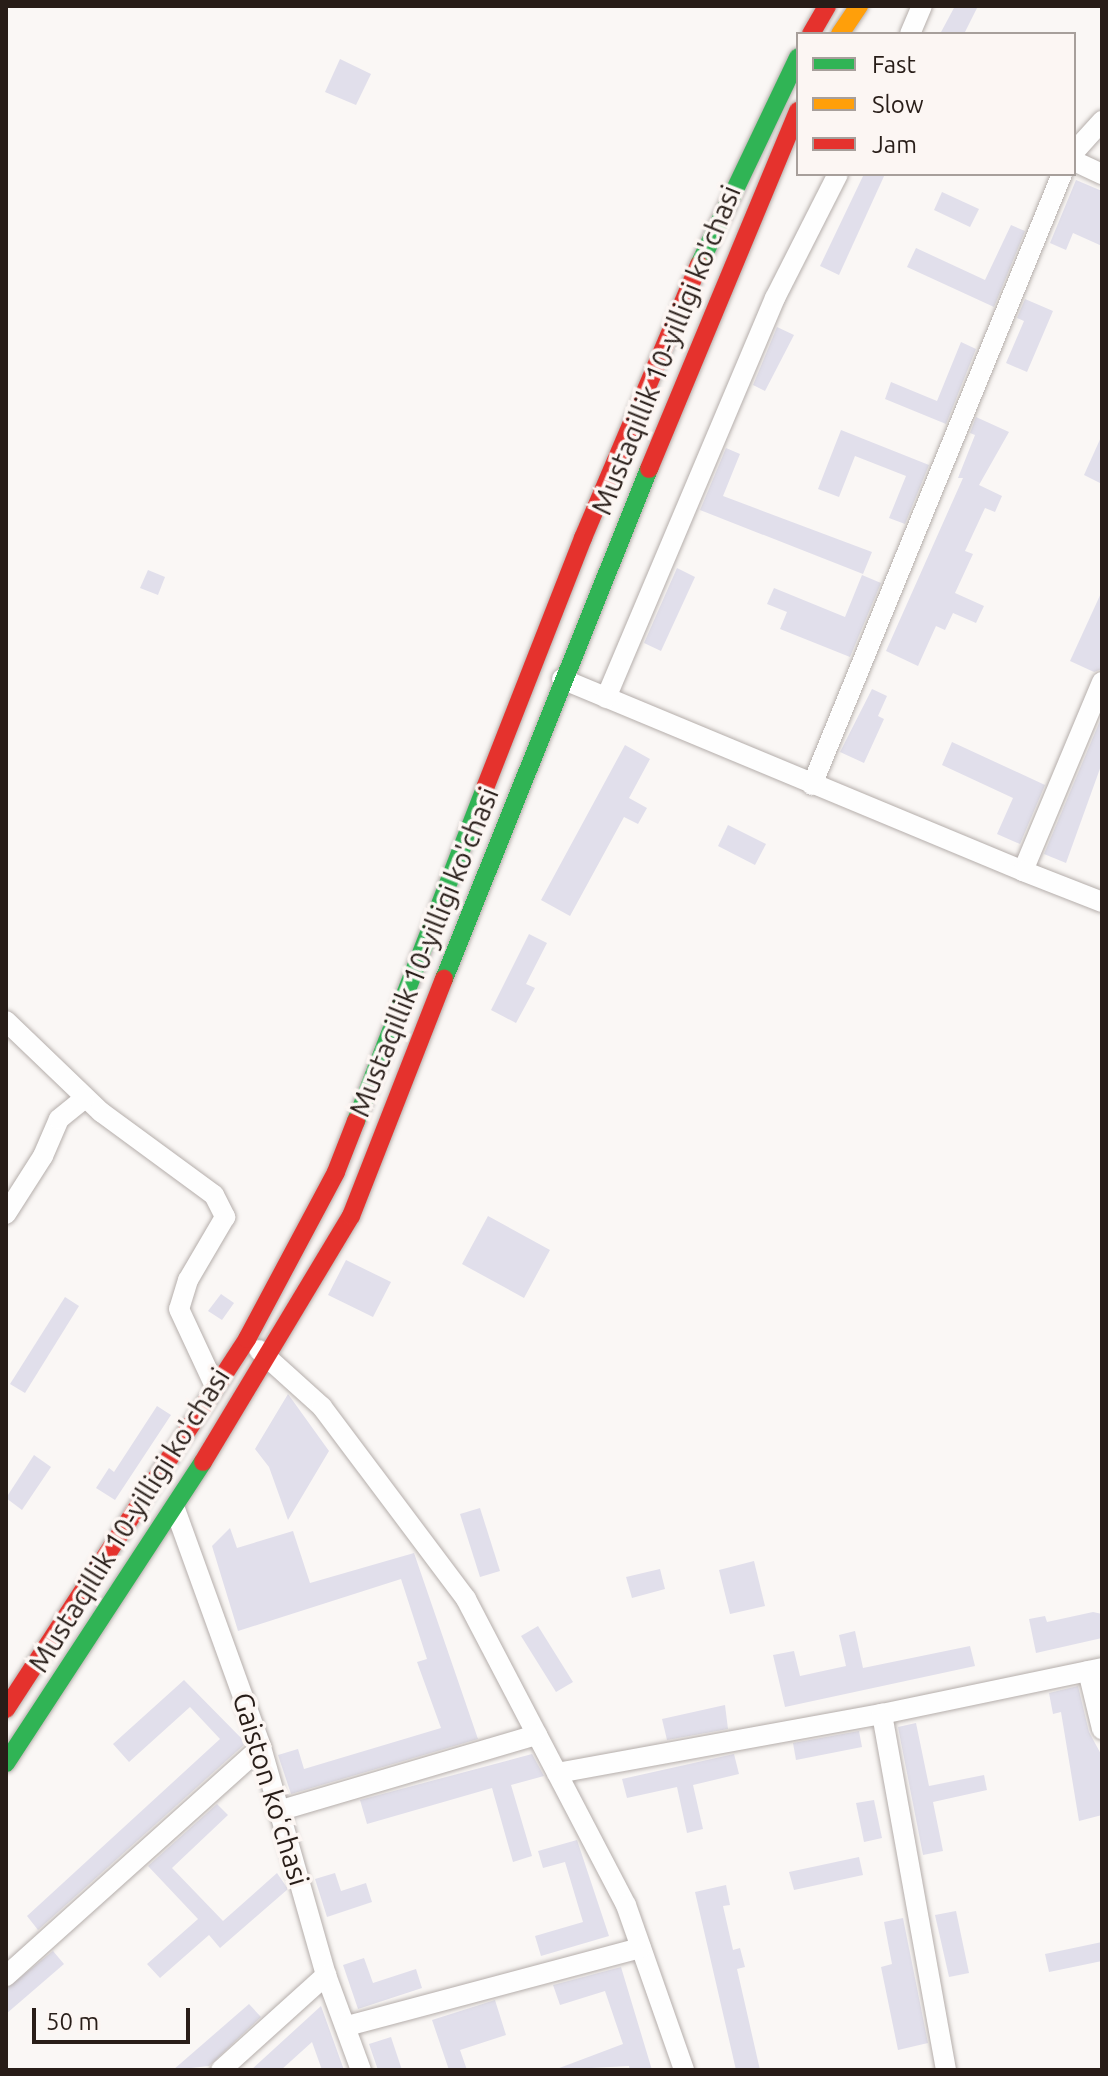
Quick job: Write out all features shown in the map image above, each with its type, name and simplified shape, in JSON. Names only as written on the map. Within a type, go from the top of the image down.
[{"type":"main road","points":[[812,32],[827,6]]},
{"type":"main road","points":[[841,32],[859,6]]},
{"type":"main road","name":"Mustaqillik 10-yilligi ko'chasi","points":[[6,1709],[214,1384],[247,1339],[336,1172],[583,538],[729,194],[796,61]]},
{"type":"main road","name":"Mustaqillik 10-yilligi ko'chasi","points":[[6,1763],[175,1509],[351,1216],[562,679],[796,116]]},
{"type":"street","points":[[911,32],[922,6]]},
{"type":"street","points":[[1076,150],[1102,121]]},
{"type":"street","points":[[1076,162],[1102,174]]},
{"type":"street","points":[[606,698],[775,298],[837,176]]},
{"type":"street","points":[[812,785],[1061,176]]},
{"type":"street","points":[[562,679],[812,785],[1102,902]]},
{"type":"street","points":[[1023,871],[1102,682]]},
{"type":"street","points":[[6,1021],[85,1098],[214,1195],[225,1217],[188,1280],[179,1309],[214,1384]]},
{"type":"street","points":[[6,1214],[43,1156],[59,1119],[85,1098]]},
{"type":"street","points":[[247,1339],[322,1407],[466,1599],[626,1905],[684,2070]]},
{"type":"street","name":"Gaiston koʻchasi","points":[[175,1509],[261,1747],[326,1975],[361,2070]]},
{"type":"street","points":[[557,1773],[882,1714],[1095,1670],[1102,1729]]},
{"type":"street","points":[[882,1714],[946,2070]]},
{"type":"street","points":[[278,1811],[537,1735]]},
{"type":"street","points":[[6,1976],[261,1747]]},
{"type":"street","points":[[347,2026],[641,1948]]},
{"type":"street","points":[[221,2070],[326,1975]]},
{"type":"building","points":[[955,6],[978,6],[965,32],[941,32]]},
{"type":"building","points":[[340,59],[371,74],[356,105],[325,92]]},
{"type":"building","points":[[863,176],[884,176],[839,275],[820,266]]},
{"type":"building","points":[[1076,180],[1102,191],[1102,246],[1073,233],[1066,250],[1050,243]]},
{"type":"building","points":[[942,192],[979,209],[970,227],[934,210]]},
{"type":"building","points":[[1011,225],[1025,231],[994,307],[907,267],[916,248],[985,280]]},
{"type":"building","points":[[1025,299],[1053,311],[1027,372],[1006,363],[1024,321],[1017,318]]},
{"type":"building","points":[[777,327],[794,335],[765,391],[753,385]]},
{"type":"building","points":[[961,342],[976,349],[946,424],[885,399],[891,382],[937,401]]},
{"type":"building","points":[[976,417],[1009,432],[979,485],[1002,496],[995,512],[985,508],[965,551],[973,554],[955,593],[984,606],[976,623],[953,613],[945,630],[936,626],[918,666],[886,651],[963,478],[958,478],[975,435],[970,433]]},
{"type":"building","points":[[841,430],[929,465],[905,524],[889,518],[906,476],[855,456],[839,497],[818,489]]},
{"type":"building","points":[[1102,435],[1102,484],[1084,475]]},
{"type":"building","points":[[726,448],[740,454],[723,496],[872,552],[863,574],[700,510]]},
{"type":"building","points":[[677,568],[695,577],[661,651],[644,643]]},
{"type":"building","points":[[148,570],[165,577],[158,595],[140,588]]},
{"type":"building","points":[[862,575],[881,583],[850,657],[780,629],[787,612],[767,604],[774,588],[845,617]]},
{"type":"building","points":[[1102,591],[1102,669],[1094,672],[1070,661]]},
{"type":"building","points":[[872,689],[887,696],[878,716],[884,719],[864,763],[840,752]]},
{"type":"building","points":[[1102,716],[1102,763],[1066,863],[1044,854]]},
{"type":"building","points":[[952,742],[1045,785],[1020,844],[997,834],[1013,798],[942,765]]},
{"type":"building","points":[[625,745],[650,759],[629,798],[647,808],[638,824],[624,817],[570,916],[541,900]]},
{"type":"building","points":[[728,825],[766,844],[755,865],[718,846]]},
{"type":"building","points":[[529,934],[547,943],[526,984],[535,988],[516,1023],[491,1010]]},
{"type":"building","points":[[488,1216],[550,1250],[524,1298],[462,1264]]},
{"type":"building","points":[[346,1260],[391,1282],[373,1317],[328,1295]]},
{"type":"building","points":[[221,1294],[234,1303],[222,1320],[208,1311]]},
{"type":"building","points":[[65,1297],[79,1306],[25,1393],[10,1384]]},
{"type":"building","points":[[288,1394],[329,1451],[288,1520],[269,1467],[255,1449]]},
{"type":"building","points":[[157,1406],[171,1415],[115,1500],[96,1488],[109,1468],[114,1472]]},
{"type":"building","points":[[34,1455],[51,1467],[22,1510],[6,1498]]},
{"type":"building","points":[[480,1508],[500,1571],[480,1577],[460,1514]]},
{"type":"building","points":[[230,1528],[237,1548],[293,1531],[310,1583],[414,1553],[478,1739],[291,1794],[278,1755],[298,1749],[304,1769],[441,1728],[417,1662],[427,1659],[401,1579],[238,1631],[212,1546]]},
{"type":"building","points":[[754,1561],[765,1606],[730,1614],[719,1570]]},
{"type":"building","points":[[660,1569],[665,1589],[632,1598],[626,1577]]},
{"type":"building","points":[[1093,1612],[1102,1614],[1102,1638],[1036,1653],[1029,1619],[1045,1616],[1047,1622]]},
{"type":"building","points":[[538,1626],[573,1682],[556,1692],[521,1636]]},
{"type":"building","points":[[855,1631],[863,1668],[970,1646],[975,1666],[785,1707],[773,1655],[794,1651],[800,1676],[846,1666],[839,1635]]},
{"type":"building","points":[[184,1680],[246,1743],[38,1930],[27,1916],[220,1739],[190,1707],[129,1762],[113,1744]]},
{"type":"building","points":[[1078,1686],[1089,1732],[1102,1756],[1102,1815],[1079,1821],[1061,1712],[1053,1714],[1049,1693]]},
{"type":"building","points":[[725,1705],[728,1729],[667,1740],[662,1719]]},
{"type":"building","points":[[916,1723],[929,1786],[984,1775],[987,1790],[933,1802],[943,1851],[923,1855],[898,1727]]},
{"type":"building","points":[[859,1731],[862,1747],[796,1760],[793,1743]]},
{"type":"building","points":[[532,1754],[544,1776],[511,1785],[532,1856],[513,1862],[492,1788],[367,1824],[360,1800]]},
{"type":"building","points":[[734,1754],[739,1774],[693,1785],[703,1829],[687,1833],[677,1787],[627,1798],[622,1779]]},
{"type":"building","points":[[874,1800],[882,1838],[864,1842],[856,1803]]},
{"type":"building","points":[[217,1804],[228,1815],[172,1868],[223,1921],[277,1873],[288,1889],[220,1948],[209,1935],[160,1978],[147,1964],[198,1919],[148,1866]]},
{"type":"building","points":[[577,1840],[609,1936],[541,1956],[535,1936],[583,1922],[565,1862],[543,1868],[538,1851]]},
{"type":"building","points":[[859,1857],[863,1875],[794,1890],[789,1872]]},
{"type":"building","points":[[335,1873],[341,1891],[366,1883],[372,1902],[327,1917],[315,1879]]},
{"type":"building","points":[[726,1885],[730,1905],[723,1906],[733,1950],[740,1948],[745,1967],[737,1969],[760,2070],[736,2070],[695,1892]]},
{"type":"building","points":[[956,1911],[969,1973],[949,1977],[935,1915]]},
{"type":"building","points":[[903,1918],[928,2043],[898,2050],[881,1967],[892,1964],[884,1922]]},
{"type":"building","points":[[1102,1942],[1102,1961],[1049,1972],[1045,1954]]},
{"type":"building","points":[[53,1951],[64,1964],[6,2014],[6,1989]]},
{"type":"building","points":[[364,1958],[373,1983],[416,1969],[422,1988],[358,2009],[343,1965]]},
{"type":"building","points":[[621,1967],[652,2070],[630,2070],[629,2066],[554,2070],[623,2044],[605,1991],[560,2005],[553,1985]]},
{"type":"building","points":[[495,2000],[506,2035],[460,2050],[467,2070],[449,2070],[432,2020]]},
{"type":"building","points":[[249,2004],[261,2017],[209,2066],[173,2070]]},
{"type":"building","points":[[321,2006],[344,2070],[322,2070],[312,2042],[281,2070],[251,2070]]},
{"type":"building","points":[[391,2037],[402,2070],[378,2070],[369,2044]]},
{"type":"traffic: fast","points":[[699,265],[796,61]]},
{"type":"traffic: fast","points":[[444,979],[649,469]]},
{"type":"traffic: fast","points":[[356,1121],[485,788]]},
{"type":"traffic: fast","points":[[6,1763],[203,1462]]},
{"type":"traffic: slow","points":[[841,32],[859,6]]},
{"type":"traffic: jam","points":[[812,32],[827,6]]},
{"type":"traffic: jam","points":[[649,469],[796,116]]},
{"type":"traffic: jam","points":[[485,788],[583,538],[699,265]]},
{"type":"traffic: jam","points":[[203,1462],[351,1216],[444,979]]},
{"type":"traffic: jam","points":[[6,1709],[247,1339],[336,1172],[356,1121]]}]
